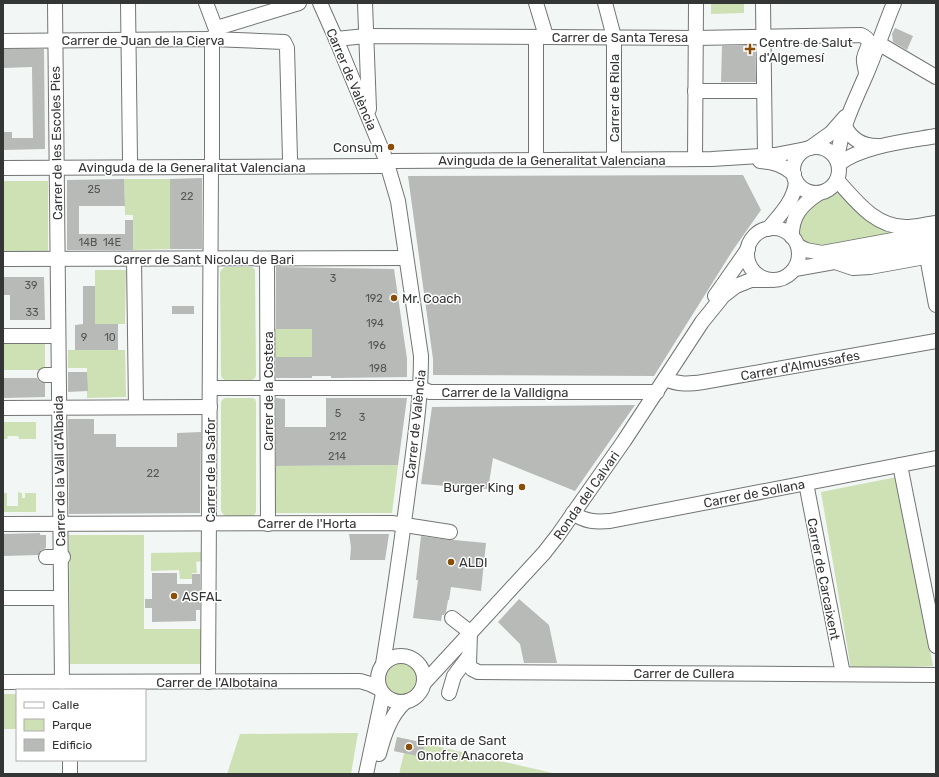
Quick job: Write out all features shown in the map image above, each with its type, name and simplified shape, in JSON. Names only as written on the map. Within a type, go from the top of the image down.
[{"type":"street","name":"Carrer de les Escoles Pies","points":[[54,3],[57,259]]},
{"type":"street","points":[[128,3],[130,160]]},
{"type":"street","points":[[206,3],[214,36]]},
{"type":"street","points":[[214,36],[220,27],[299,3]]},
{"type":"street","name":"Carrer de València","points":[[320,3],[369,119],[398,201],[421,356],[420,388],[403,526],[388,635],[381,668],[377,679],[381,691],[366,774]]},
{"type":"street","points":[[365,3],[369,119]]},
{"type":"street","points":[[536,3],[541,37],[536,160]]},
{"type":"street","name":"Carrer de Riola","points":[[605,3],[614,37],[614,160]]},
{"type":"street","points":[[695,159],[696,3]]},
{"type":"street","points":[[764,3],[765,156]]},
{"type":"street","points":[[846,119],[831,133],[802,152],[796,159],[794,164],[795,189],[792,197],[781,214],[768,229],[755,236],[748,249],[749,262],[756,274],[768,280],[780,280],[791,274],[795,269],[800,254],[795,241],[793,222],[798,211],[810,199],[819,193],[830,189],[837,180],[840,143],[846,119],[866,74],[894,3]]},
{"type":"street","name":"Carrer de Juan de la Cierva","points":[[3,41],[128,40],[214,36],[284,42],[287,48],[290,159]]},
{"type":"street","name":"Carrer de la Safor","points":[[208,682],[211,163],[214,36]]},
{"type":"street","name":"Carrer de Santa Teresa","points":[[336,38],[366,36],[696,38],[861,36],[866,38],[869,44],[864,59],[866,74]]},
{"type":"street","points":[[878,43],[936,77]]},
{"type":"street","points":[[695,91],[764,91]]},
{"type":"street","points":[[846,119],[849,134],[856,140],[866,144],[883,146]]},
{"type":"street","points":[[838,162],[851,156],[883,146],[936,136]]},
{"type":"street","points":[[808,148],[818,147],[827,150],[838,162]]},
{"type":"street","name":"Avinguda de la Generalitat Valenciana","points":[[712,159],[765,156],[808,148]]},
{"type":"street","name":"Avinguda de la Generalitat Valenciana","points":[[3,168],[130,160],[211,163],[290,159],[385,162]]},
{"type":"street","name":"Avinguda de la Generalitat Valenciana","points":[[3,161],[56,164],[712,159],[770,162],[781,165],[795,177]]},
{"type":"street","points":[[795,177],[803,189],[813,193],[819,193]]},
{"type":"street","points":[[837,180],[874,217],[881,221],[891,225],[905,227],[936,223]]},
{"type":"street","points":[[768,229],[781,230],[806,250],[822,253],[936,232]]},
{"type":"street","points":[[795,269],[936,244]]},
{"type":"street","name":"Ronda del Calvari","points":[[702,322],[707,309],[748,249]]},
{"type":"street","points":[[835,262],[853,268],[870,267],[932,256],[936,305]]},
{"type":"street","name":"Carrer de la Costera","points":[[267,258],[268,524]]},
{"type":"street","name":"Carrer de Sant Nicolau de Bari","points":[[3,260],[406,258]]},
{"type":"street","name":"Carrer de la Vall d'Albaida","points":[[57,259],[62,336],[52,375],[59,408],[60,524],[62,557],[61,598],[68,685]]},
{"type":"street","points":[[134,259],[130,337],[136,407]]},
{"type":"street","name":"Ronda del Calvari","points":[[438,676],[450,653],[544,553],[558,536],[657,392],[702,322],[723,296],[736,286],[751,280],[768,280]]},
{"type":"street","points":[[3,336],[62,336]]},
{"type":"street","name":"Carrer d'Almussafes","points":[[665,379],[681,384],[703,382],[936,341]]},
{"type":"street","name":"Carrer de la Valldigna","points":[[210,388],[420,388],[430,392],[657,392]]},
{"type":"street","points":[[3,408],[210,407]]},
{"type":"street","name":"Carrer de Sollana","points":[[573,513],[588,521],[610,521],[936,458]]},
{"type":"street","points":[[900,466],[936,646]]},
{"type":"street","name":"Carrer de Carcaixent","points":[[806,484],[843,674]]},
{"type":"street","name":"Carrer de l'Horta","points":[[3,524],[60,524],[89,519],[209,524],[392,523],[403,526],[450,532]]},
{"type":"street","points":[[46,557],[62,557]]},
{"type":"street","points":[[3,598],[61,598]]},
{"type":"street","points":[[374,774],[383,740],[390,721],[397,710],[405,702],[417,696],[438,676],[467,659],[470,632],[452,618]]},
{"type":"street","points":[[388,635],[391,646],[400,655],[408,657],[419,664],[424,676],[438,676]]},
{"type":"street","points":[[419,664],[435,660],[450,653]]},
{"type":"street","name":"Carrer de l'Albotaina","points":[[3,682],[68,685],[360,681],[370,678],[392,657],[400,655]]},
{"type":"street","name":"Carrer de Cullera","points":[[467,659],[470,667],[478,672],[936,675]]},
{"type":"street","points":[[438,676],[449,693]]},
{"type":"street","name":"Carrer de l'Albotaina","points":[[360,681],[370,684],[392,701],[405,702]]},
{"type":"street","points":[[70,761],[70,774]]},
{"type":"green space","points":[[711,3],[744,3],[744,13],[711,14]]},
{"type":"green space","points":[[124,179],[170,179],[170,249],[133,250],[133,215],[125,215]]},
{"type":"green space","points":[[3,181],[48,181],[48,251],[3,252]]},
{"type":"green space","points":[[839,189],[909,232],[816,248],[804,242],[798,232],[801,216],[813,205]]},
{"type":"green space","points":[[225,267],[252,267],[255,270],[256,375],[252,380],[225,380],[221,375],[220,272]]},
{"type":"green space","points":[[95,270],[126,270],[125,324],[95,324]]},
{"type":"green space","points":[[274,329],[312,329],[312,357],[274,357]]},
{"type":"green space","points":[[3,344],[45,344],[45,370],[3,370]]},
{"type":"green space","points":[[68,350],[125,350],[126,397],[87,398],[87,368],[68,368]]},
{"type":"green space","points":[[225,398],[252,398],[255,399],[256,402],[256,511],[252,516],[226,516],[221,511],[221,403]]},
{"type":"green space","points":[[3,422],[36,422],[36,439],[19,439],[18,436],[8,436],[7,439],[3,439]]},
{"type":"green space","points":[[398,465],[392,513],[275,513],[275,466]]},
{"type":"green space","points":[[897,477],[933,666],[851,669],[821,492]]},
{"type":"green space","points":[[18,492],[22,493],[22,498],[25,498],[25,493],[36,493],[36,512],[3,512],[3,493],[7,493],[7,506],[18,506]]},
{"type":"green space","points":[[69,535],[144,535],[144,629],[202,629],[202,664],[70,664]]},
{"type":"green space","points":[[202,552],[202,561],[196,562],[197,573],[192,573],[192,579],[180,579],[179,570],[151,571],[151,553]]},
{"type":"green space","points":[[404,661],[414,666],[418,672],[418,686],[414,692],[408,696],[398,697],[388,692],[384,686],[383,676],[388,666],[394,662]]},
{"type":"green space","points":[[3,694],[16,694],[16,729],[3,729]]},
{"type":"green space","points":[[358,733],[351,774],[227,774],[240,734]]},
{"type":"green space","points":[[397,737],[557,774],[399,774],[404,753],[394,751]]},
{"type":"building","points":[[895,28],[913,36],[907,50],[893,42],[892,34]]},
{"type":"building","points":[[755,45],[756,82],[721,82],[722,46]]},
{"type":"building","points":[[3,49],[44,49],[45,149],[3,150],[3,132],[12,132],[12,138],[33,138],[32,67],[3,68]]},
{"type":"building","points":[[743,175],[761,210],[733,250],[654,376],[433,375],[433,359],[408,176]]},
{"type":"building","points":[[202,178],[202,249],[170,249],[170,179]]},
{"type":"building","points":[[124,179],[125,206],[79,206],[79,234],[125,234],[125,220],[133,220],[133,250],[67,250],[67,180]]},
{"type":"building","points":[[276,267],[394,269],[407,359],[407,377],[331,378],[331,376],[312,376],[312,378],[276,378],[276,357],[312,357],[312,329],[276,329]]},
{"type":"building","points":[[3,277],[44,277],[45,320],[10,320],[10,295],[3,295]]},
{"type":"building","points":[[83,286],[95,286],[95,324],[118,324],[118,350],[75,350],[75,325],[83,324]]},
{"type":"building","points":[[172,306],[194,306],[194,314],[172,314]]},
{"type":"building","points":[[68,372],[87,372],[88,391],[68,392]]},
{"type":"building","points":[[3,378],[37,378],[40,382],[45,383],[45,397],[3,398]]},
{"type":"building","points":[[276,398],[285,399],[285,427],[326,427],[326,398],[407,398],[398,465],[276,466]]},
{"type":"building","points":[[635,405],[575,491],[493,458],[488,489],[421,484],[432,407]]},
{"type":"building","points":[[68,419],[94,419],[94,434],[116,434],[116,447],[177,447],[177,433],[201,432],[200,513],[69,514]]},
{"type":"building","points":[[40,533],[40,535],[46,535],[46,548],[41,550],[38,555],[3,556],[3,534]]},
{"type":"building","points":[[349,534],[389,534],[385,560],[350,560],[351,547]]},
{"type":"building","name":"ALDI","points":[[421,536],[486,543],[481,591],[451,587],[446,612],[442,615],[441,621],[413,618],[418,580],[416,580]]},
{"type":"building","name":"ASFAL","points":[[152,573],[177,573],[177,584],[192,584],[192,574],[200,574],[200,610],[196,610],[196,621],[152,622],[152,608],[145,608],[145,599],[152,599]]},
{"type":"building","points":[[519,599],[549,625],[557,663],[524,663],[520,644],[498,622]]},
{"type":"building","name":"Ermita de Sant Onofre Anacoreta","points":[[397,737],[425,743],[422,757],[394,751]]},
{"type":"place","name":"Centre de Salut d'Algemesí","points":[[750,49]]},
{"type":"place","name":"Consum","points":[[391,147]]},
{"type":"place","name":"Mr. Coach","points":[[394,298]]},
{"type":"place","name":"Burger King","points":[[522,487]]},
{"type":"place","name":"ALDI","points":[[451,562]]},
{"type":"place","name":"ASFAL","points":[[174,596]]},
{"type":"place","name":"Ermita de Sant Onofre Anacoreta","points":[[409,747]]}]
